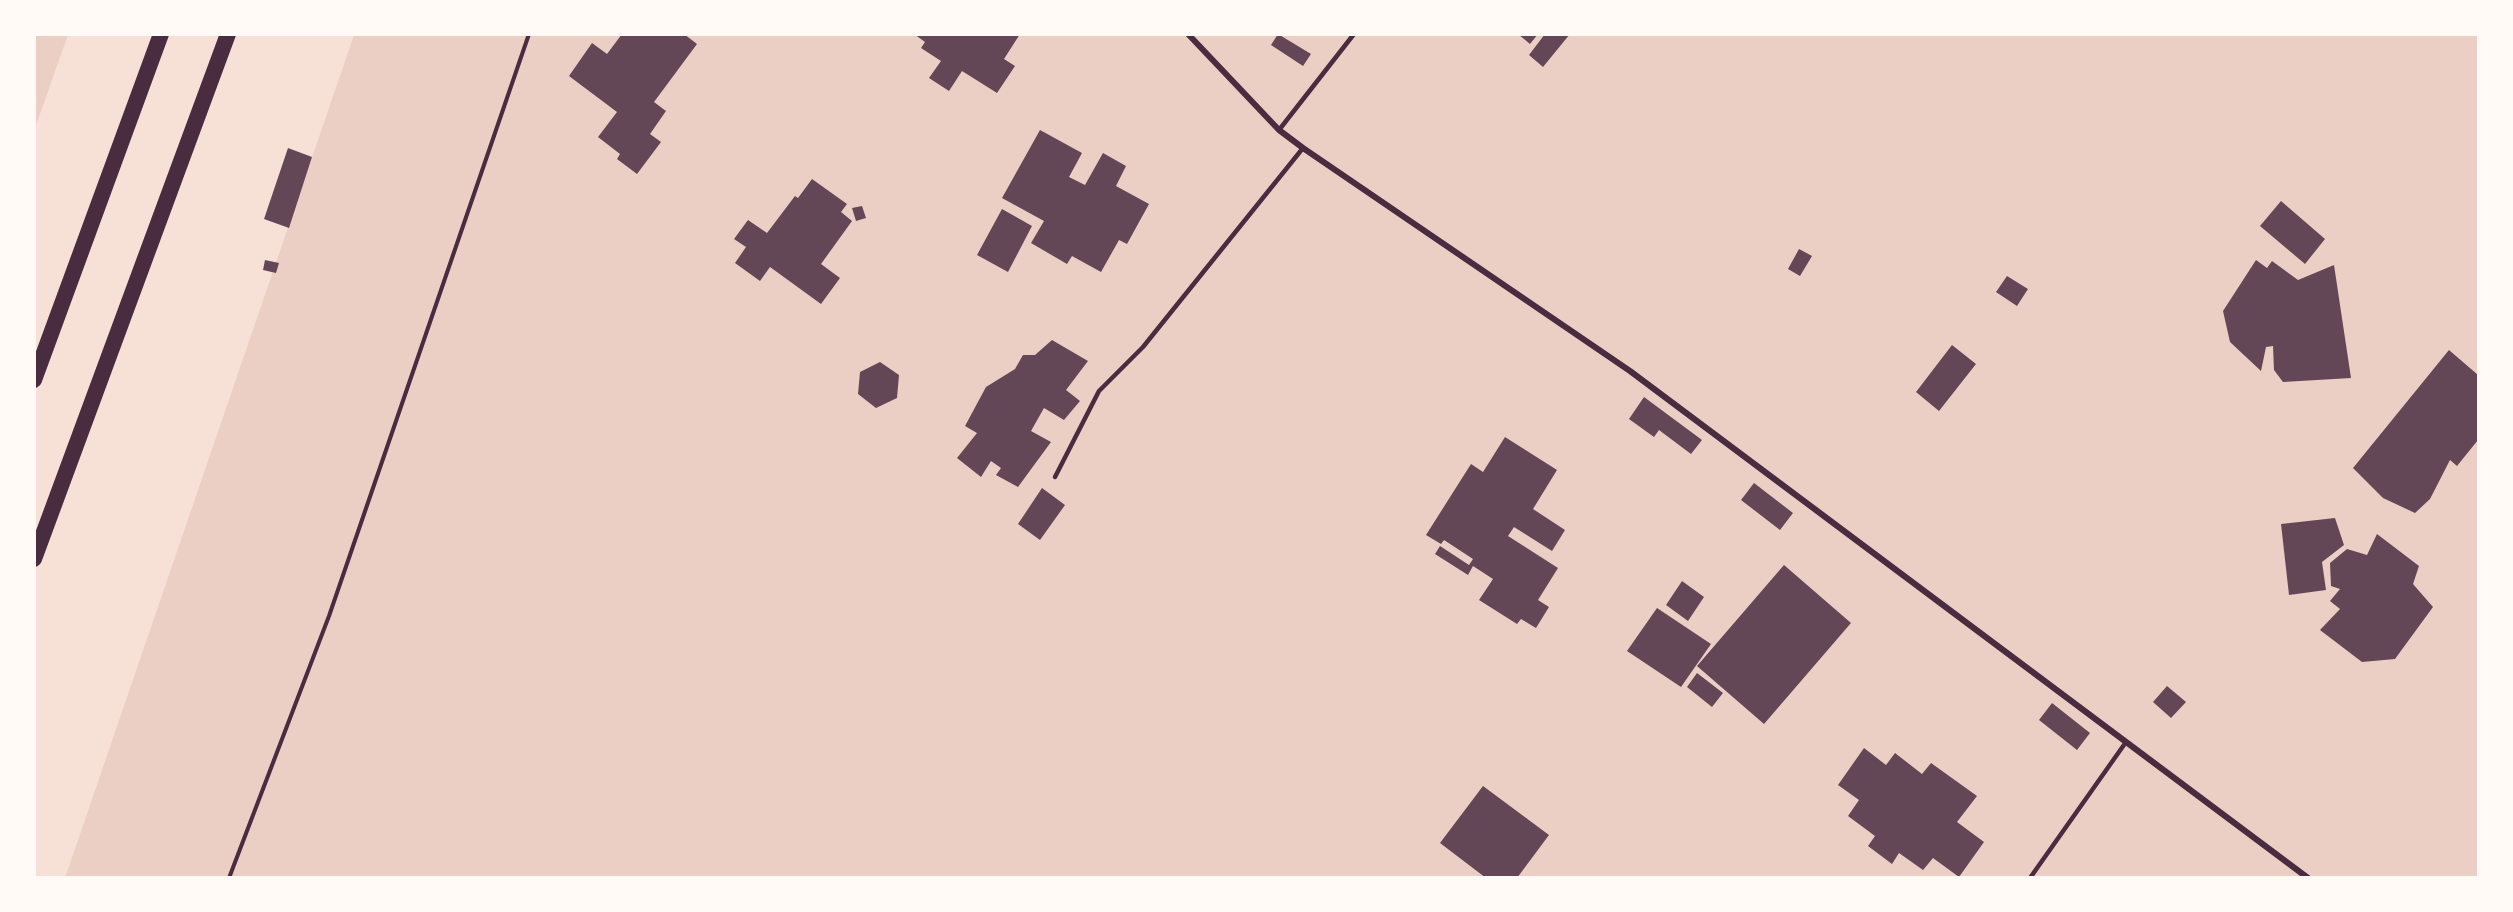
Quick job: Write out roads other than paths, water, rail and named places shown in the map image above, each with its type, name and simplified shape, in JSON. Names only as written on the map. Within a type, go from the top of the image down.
[{"type":"highway","points":[[34,380],[162,34]]},
{"type":"highway","points":[[34,559],[228,34]]},
{"type":"street","points":[[1188,34],[1279,130],[1630,371],[2308,878]]},
{"type":"lane","points":[[1279,130],[1354,34]]},
{"type":"lane","points":[[1054,477],[1100,391],[1143,347],[1303,148]]},
{"type":"lane","points":[[2030,878],[2126,742]]}]
